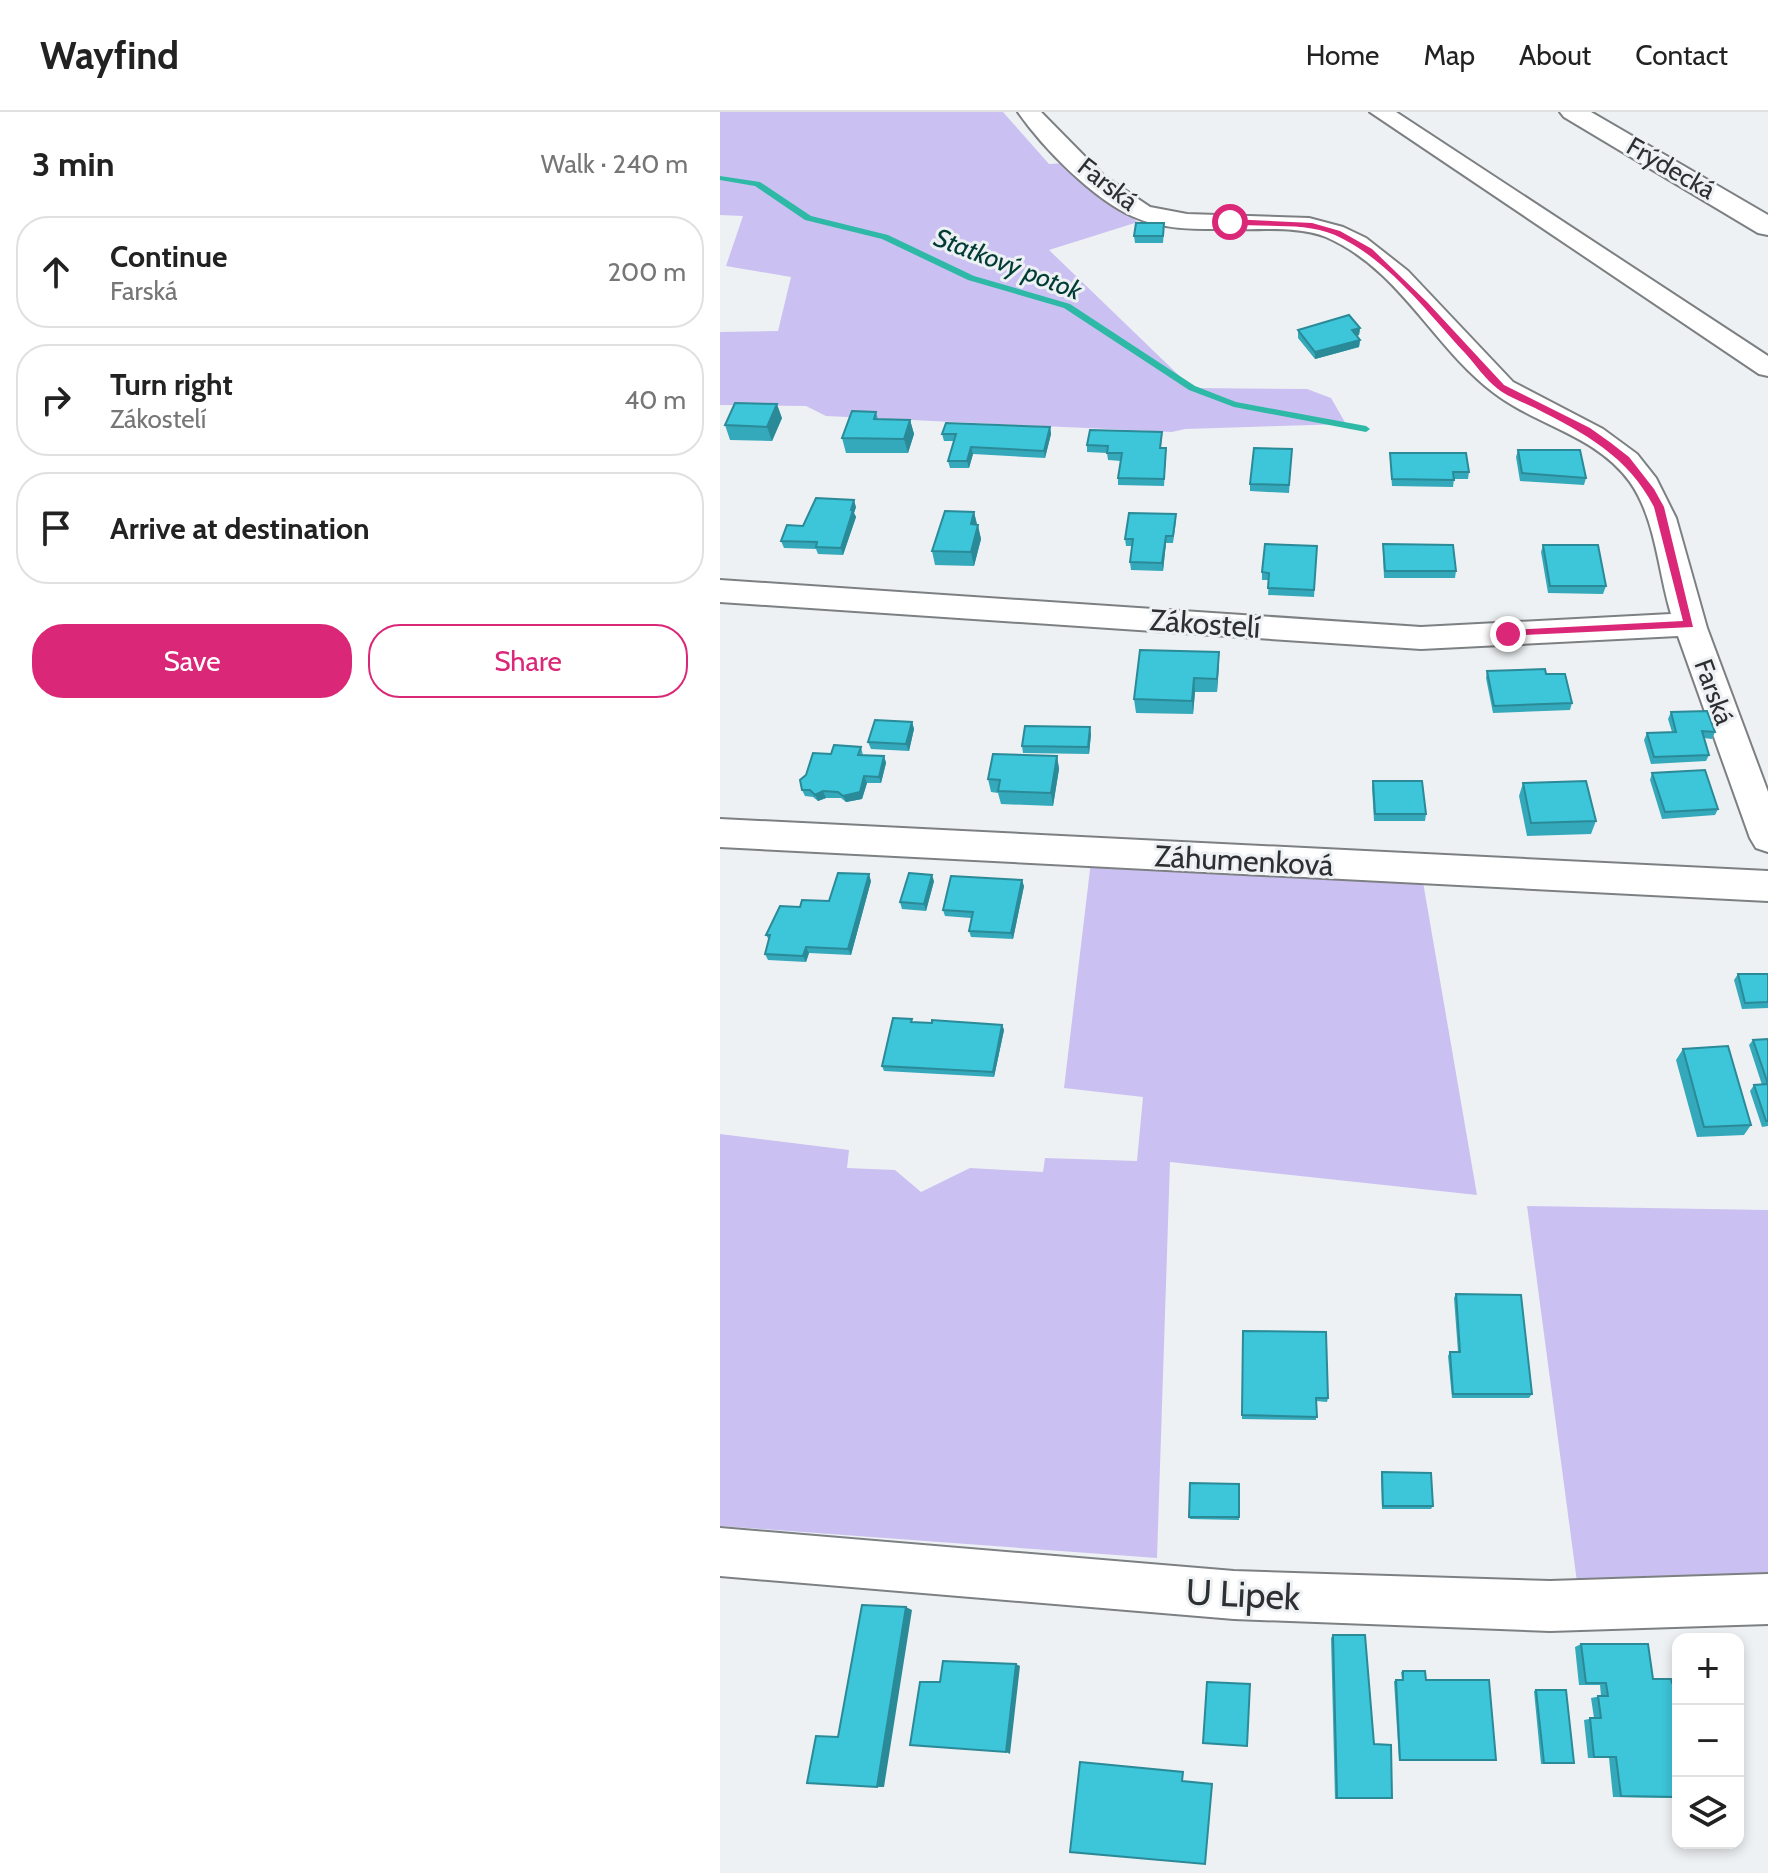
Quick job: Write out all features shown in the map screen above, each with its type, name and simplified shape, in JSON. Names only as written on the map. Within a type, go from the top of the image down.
[{"type":"street","name":"Farská","points":[[1029,112],[1092,176],[1142,212],[1170,219],[1312,226],[1337,233],[1369,250],[1424,303],[1501,387],[1587,430],[1626,460],[1639,474],[1659,507],[1689,624],[1768,838]]},
{"type":"street","points":[[1381,112],[1768,368]]},
{"type":"street","name":"Frýdecká","points":[[1573,112],[1768,227]]},
{"type":"street","name":"Zákostelí","points":[[720,591],[1421,638],[1689,624]]},
{"type":"street","name":"Záhumenková","points":[[720,833],[1768,886]]},
{"type":"street","name":"U Lipek","points":[[720,1552],[1234,1595],[1550,1606],[1768,1599]]},
{"type":"shaded area","points":[[720,112],[1003,112],[1049,164],[1065,163],[1108,202],[1138,222],[1049,250],[1192,388],[1307,389],[1331,398],[1346,424],[1172,432],[826,416],[806,406],[720,405],[720,332],[778,331],[791,277],[726,266],[743,216],[720,215]]},
{"type":"shaded area","points":[[1091,861],[1423,882],[1477,1195],[1170,1162],[1157,1558],[720,1526],[720,1134],[849,1150],[847,1168],[895,1170],[921,1192],[970,1168],[1043,1172],[1045,1158],[1137,1161],[1143,1097],[1064,1088]]},
{"type":"shaded area","points":[[1527,1206],[1768,1210],[1768,1579],[1577,1582]]},
{"type":"building","points":[[1136,223],[1164,223],[1163,236],[1134,236]]},
{"type":"building","points":[[1349,315],[1360,328],[1352,330],[1360,340],[1315,352],[1298,330]]},
{"type":"building","points":[[735,403],[777,404],[767,427],[725,425]]},
{"type":"building","points":[[852,411],[876,412],[874,419],[910,420],[904,439],[842,438]]},
{"type":"building","points":[[946,423],[1050,427],[1044,451],[971,447],[967,461],[948,461],[956,434],[942,434]]},
{"type":"building","points":[[1090,430],[1162,432],[1160,448],[1166,448],[1164,479],[1118,478],[1122,453],[1107,453],[1108,446],[1087,445]]},
{"type":"building","points":[[1254,448],[1292,449],[1289,485],[1250,484]]},
{"type":"building","points":[[1518,450],[1580,450],[1586,478],[1522,473]]},
{"type":"building","points":[[1390,453],[1466,453],[1469,472],[1453,472],[1454,480],[1392,479]]},
{"type":"building","points":[[816,498],[854,500],[841,548],[816,547],[817,542],[781,541],[787,525],[803,526]]},
{"type":"building","points":[[945,511],[974,512],[971,524],[978,525],[971,552],[932,551]]},
{"type":"building","points":[[1129,513],[1176,514],[1173,536],[1166,536],[1162,563],[1130,562],[1133,539],[1125,539]]},
{"type":"building","points":[[1265,544],[1317,546],[1314,590],[1268,588],[1269,573],[1262,572]]},
{"type":"building","points":[[1383,544],[1453,545],[1456,571],[1385,571]]},
{"type":"building","points":[[1543,545],[1598,545],[1606,586],[1550,586]]},
{"type":"building","points":[[1140,650],[1219,652],[1217,679],[1194,678],[1192,701],[1134,699]]},
{"type":"building","points":[[1545,669],[1546,674],[1565,674],[1572,703],[1494,706],[1487,671]]},
{"type":"building","points":[[1707,711],[1715,732],[1702,731],[1709,755],[1654,757],[1647,733],[1676,732],[1671,712]]},
{"type":"building","points":[[875,720],[912,722],[906,744],[868,742]]},
{"type":"building","points":[[1025,726],[1090,727],[1088,747],[1022,746]]},
{"type":"building","points":[[834,745],[861,747],[858,755],[884,756],[879,777],[864,776],[860,792],[843,796],[838,792],[823,791],[815,795],[810,790],[802,790],[800,780],[806,775],[813,753],[831,754]]},
{"type":"building","points":[[993,754],[1057,756],[1051,793],[998,791],[1000,780],[988,779]]},
{"type":"building","points":[[1705,770],[1718,809],[1665,812],[1652,773]]},
{"type":"building","points":[[1373,781],[1422,781],[1426,814],[1375,814]]},
{"type":"building","points":[[1586,781],[1596,821],[1531,823],[1523,783]]},
{"type":"building","points":[[838,873],[869,874],[848,949],[806,947],[803,956],[765,954],[770,935],[766,935],[780,906],[800,907],[802,900],[829,901]]},
{"type":"building","points":[[909,873],[932,875],[924,904],[900,902]]},
{"type":"building","points":[[951,876],[1022,880],[1011,933],[969,931],[973,912],[943,910]]},
{"type":"building","points":[[1738,974],[1768,974],[1768,1002],[1745,1003]]},
{"type":"building","points":[[893,1018],[912,1019],[911,1022],[932,1023],[932,1020],[1002,1025],[993,1072],[882,1066]]},
{"type":"building","points":[[1768,1039],[1768,1084],[1753,1040]]},
{"type":"building","points":[[1728,1046],[1751,1125],[1704,1127],[1683,1049]]},
{"type":"building","points":[[1768,1084],[1768,1121],[1766,1121],[1754,1085]]},
{"type":"building","points":[[1456,1294],[1521,1295],[1532,1394],[1453,1394],[1450,1352],[1460,1352]]},
{"type":"building","points":[[1243,1331],[1326,1332],[1328,1398],[1316,1398],[1317,1417],[1242,1415]]},
{"type":"building","points":[[1382,1472],[1431,1473],[1433,1506],[1383,1506]]},
{"type":"building","points":[[1190,1483],[1239,1484],[1239,1517],[1189,1517]]},
{"type":"building","points":[[862,1605],[906,1607],[877,1787],[807,1783],[816,1736],[838,1737]]},
{"type":"building","points":[[1333,1635],[1365,1635],[1374,1744],[1391,1745],[1392,1798],[1337,1798]]},
{"type":"building","points":[[1581,1644],[1648,1644],[1653,1679],[1671,1679],[1672,1683],[1672,1797],[1621,1796],[1616,1757],[1594,1757],[1590,1718],[1601,1718],[1598,1696],[1608,1696],[1606,1683],[1586,1683]]},
{"type":"building","points":[[943,1661],[1016,1664],[1006,1752],[910,1745],[920,1682],[940,1682]]},
{"type":"building","points":[[1403,1671],[1425,1671],[1426,1680],[1489,1680],[1496,1760],[1400,1760],[1396,1680],[1403,1680]]},
{"type":"building","points":[[1207,1682],[1250,1684],[1247,1746],[1203,1743]]},
{"type":"building","points":[[1536,1690],[1566,1690],[1574,1763],[1544,1763]]},
{"type":"building","points":[[1080,1762],[1183,1772],[1182,1781],[1212,1784],[1205,1864],[1070,1852]]},
{"type":"waterway","name":"Statkový potok","points":[[720,178],[757,184],[808,218],[885,237],[971,278],[1067,306],[1192,388],[1234,404],[1366,429]]},
{"type":"route","points":[[1230,222],[1312,226],[1337,233],[1369,250],[1424,303],[1501,387],[1587,430],[1626,460],[1651,491],[1659,507],[1689,624],[1508,634]]}]
